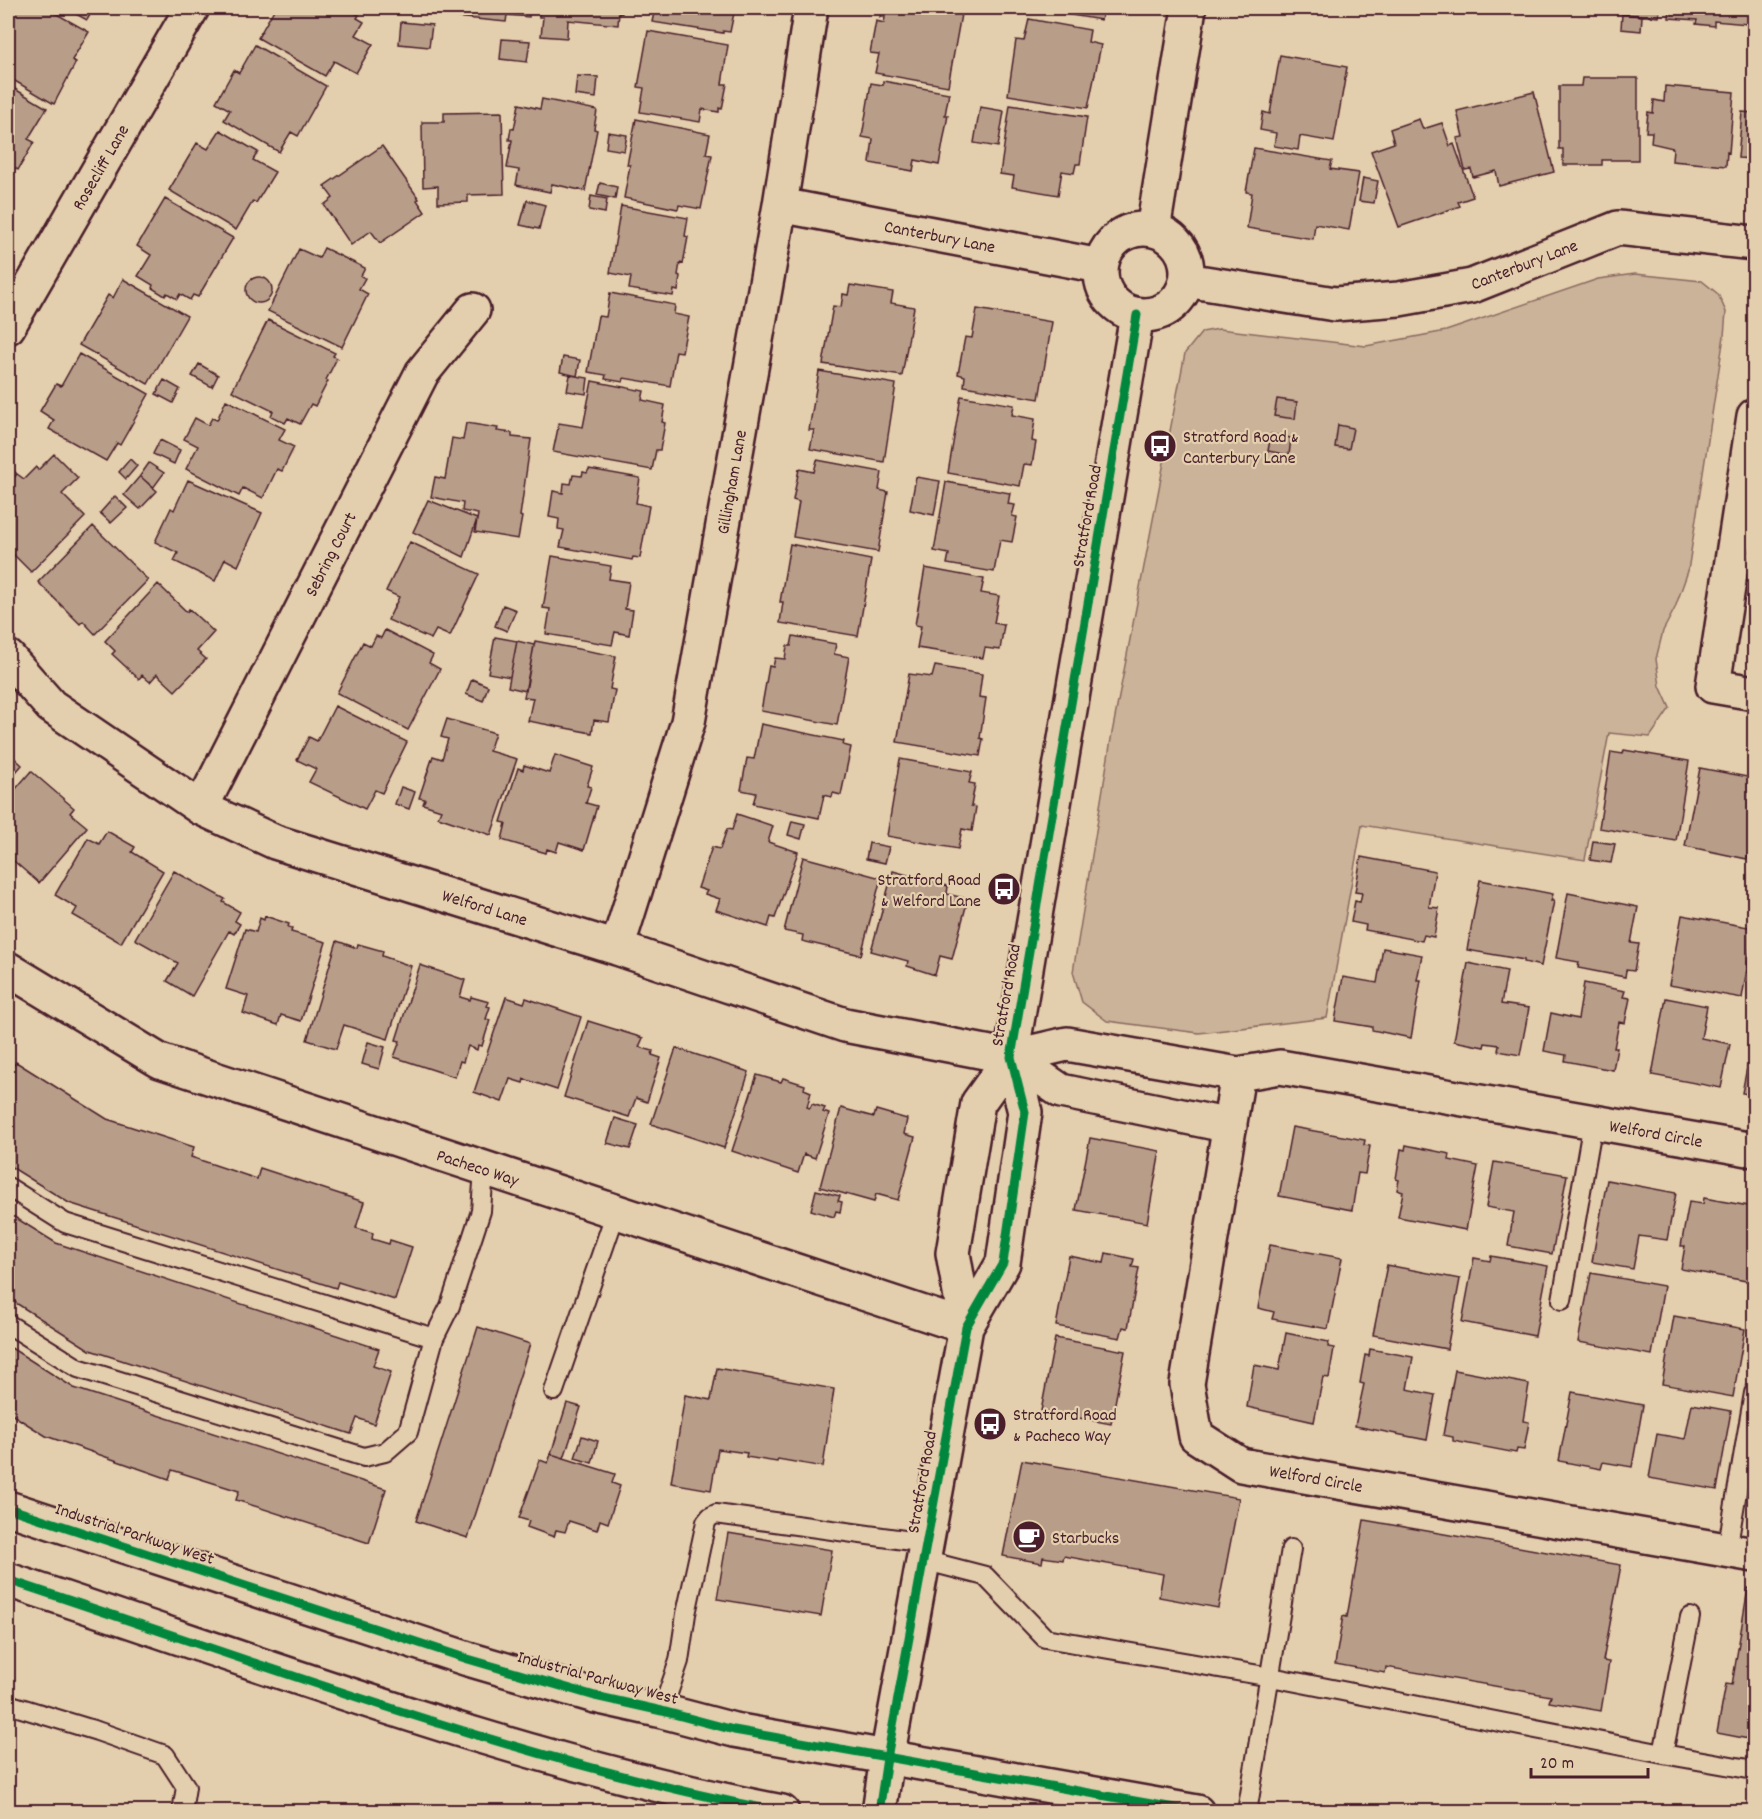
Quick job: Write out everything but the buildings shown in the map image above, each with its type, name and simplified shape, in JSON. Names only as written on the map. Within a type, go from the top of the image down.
[{"type":"street","name":"Rosecliff Lane","points":[[8,327],[192,8]]},
{"type":"street","name":"Gillingham Lane","points":[[617,948],[688,722],[780,205],[811,8]]},
{"type":"street","points":[[1153,230],[1189,8]]},
{"type":"street","name":"Canterbury Lane","points":[[780,205],[1100,266]]},
{"type":"street","name":"Canterbury Lane","points":[[1186,280],[1335,304],[1399,299],[1472,286],[1618,228],[1755,243]]},
{"type":"street","points":[[1135,230],[1153,230],[1168,236],[1180,248],[1186,264],[1186,280],[1180,296],[1169,308],[1154,315],[1137,315],[1121,310],[1108,298],[1101,283],[1100,266],[1106,250],[1119,237],[1135,230]]},
{"type":"street","name":"Sebring Court","points":[[201,808],[422,373],[473,310]]},
{"type":"street","name":"Stratford Road","points":[[966,1327],[1003,1263],[1025,1112],[1011,1057],[1137,315]]},
{"type":"street","points":[[1755,416],[1713,686],[1755,693]]},
{"type":"street","name":"Welford Lane","points":[[8,657],[51,706],[201,808],[275,842],[617,948],[845,1025],[1011,1057]]},
{"type":"street","name":"Pacheco Way","points":[[8,969],[159,1061],[966,1327]]},
{"type":"street","name":"Welford Circle","points":[[1011,1057],[1067,1044],[1238,1074],[1280,1067],[1755,1150]]},
{"type":"street","points":[[1011,1057],[1061,1091],[1230,1126]]},
{"type":"street","name":"Stratford Road","points":[[879,1812],[966,1327],[954,1253],[976,1114],[978,1103],[1011,1057]]},
{"type":"street","name":"Welford Circle","points":[[1238,1074],[1187,1384],[1196,1436],[1241,1465],[1741,1552]]},
{"type":"street","name":"Industrial Parkway West","points":[[8,1508],[468,1659],[595,1696],[734,1730],[1197,1812]]},
{"type":"street","points":[[8,1580],[438,1724],[573,1764],[717,1799],[782,1812]]},
{"type":"lane","points":[[1562,1300],[1593,1122]]},
{"type":"lane","points":[[8,1324],[78,1368],[364,1457],[385,1452],[408,1432],[434,1338],[450,1306],[481,1210],[484,1168]]},
{"type":"lane","points":[[8,1187],[64,1223],[434,1338]]},
{"type":"lane","points":[[554,1391],[616,1212]]},
{"type":"lane","points":[[1741,1552],[1755,1393]]},
{"type":"lane","points":[[662,1711],[679,1661],[686,1614],[706,1522],[716,1514],[925,1552],[985,1576],[1045,1638],[1271,1677],[1755,1770]]},
{"type":"lane","points":[[1247,1812],[1291,1549]]},
{"type":"lane","points":[[1663,1754],[1690,1617]]},
{"type":"lane","points":[[8,1704],[97,1731],[165,1755],[186,1787],[182,1812]]},
{"type":"shaded area","points":[[1635,274],[1702,281],[1718,294],[1726,312],[1724,336],[1688,571],[1675,608],[1663,631],[1656,659],[1660,686],[1670,708],[1650,737],[1609,733],[1585,860],[1362,825],[1327,1018],[1199,1033],[1107,1021],[1082,1002],[1073,972],[1112,733],[1185,353],[1202,332],[1219,329],[1366,346],[1446,331],[1598,279]]},
{"type":"cycle path","points":[[879,1812],[966,1327],[1003,1263],[1025,1112],[1011,1057],[1137,315]]},
{"type":"cycle path","points":[[8,1508],[468,1659],[595,1696],[734,1730],[1197,1812]]},
{"type":"cycle path","points":[[8,1580],[295,1677],[488,1738],[683,1791],[782,1812]]},
{"type":"place","name":"Stratford Road & Canterbury Lane","points":[[1160,446]]},
{"type":"place","name":"Stratford Road & Welford Lane","points":[[1004,889]]},
{"type":"place","name":"Stratford Road & Pacheco Way","points":[[990,1424]]},
{"type":"place","name":"Starbucks","points":[[1029,1537]]}]
